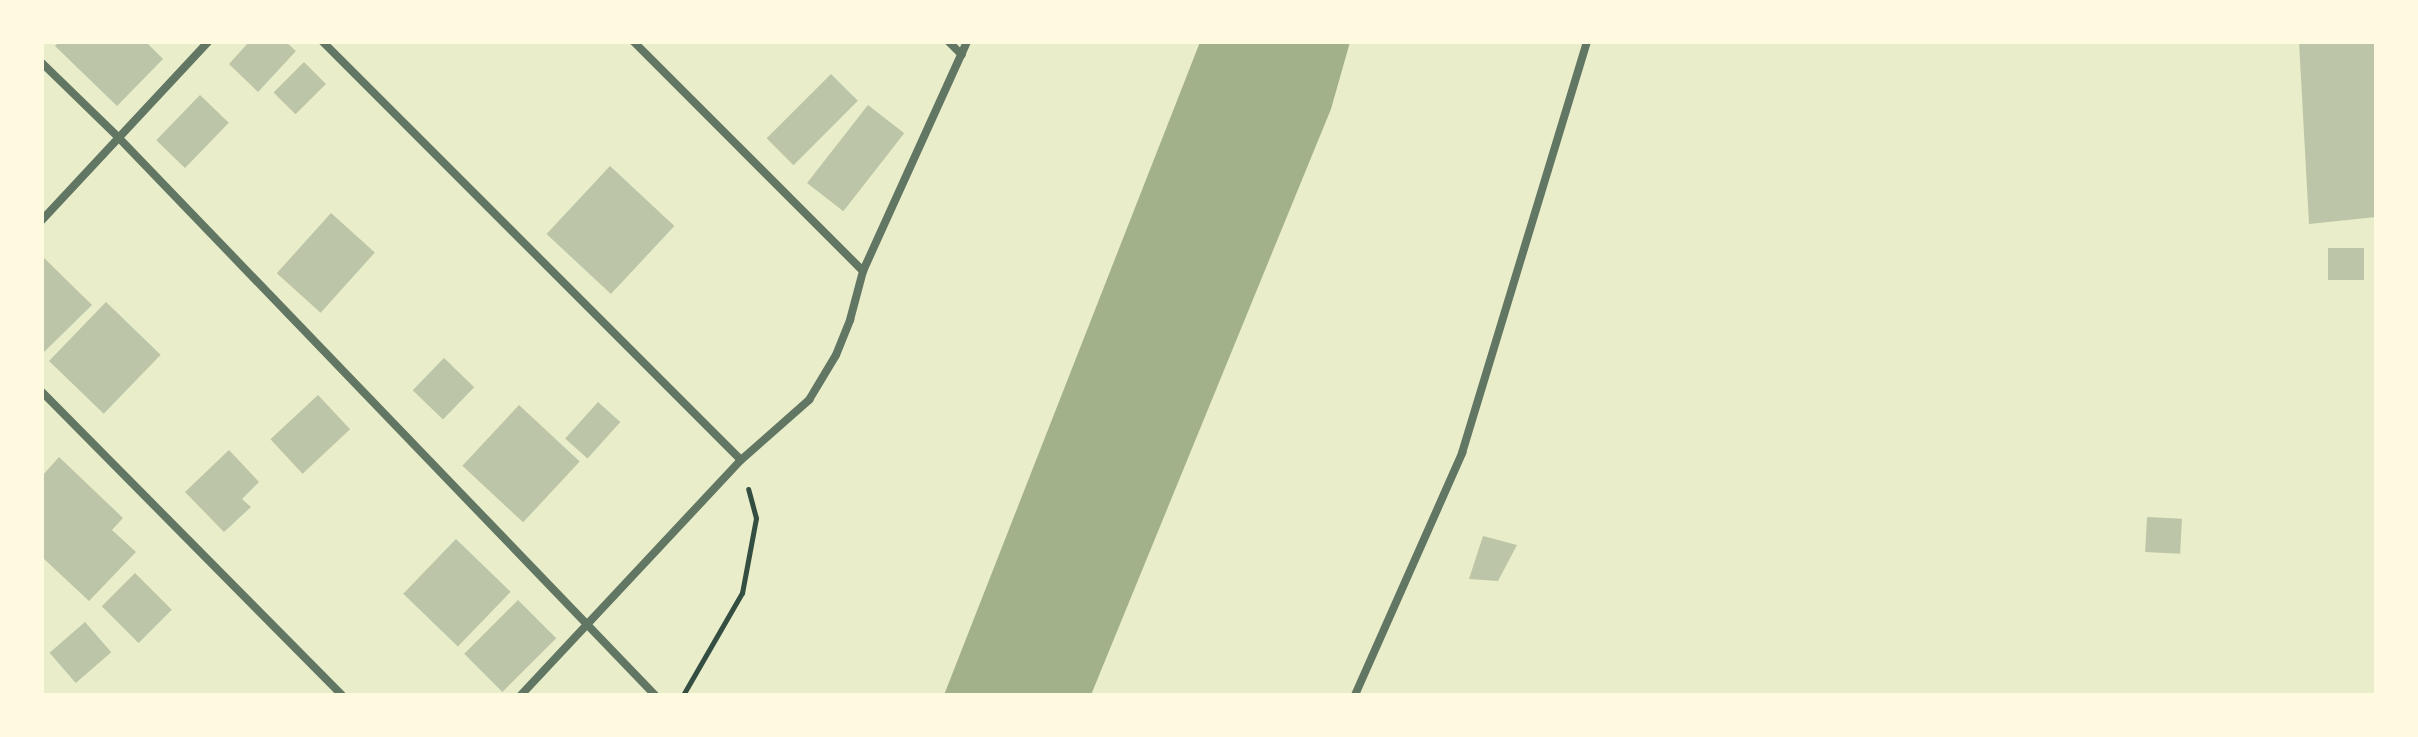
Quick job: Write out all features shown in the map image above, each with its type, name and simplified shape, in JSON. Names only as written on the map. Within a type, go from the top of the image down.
[{"type":"street","points":[[42,220],[208,42]]},
{"type":"street","points":[[323,42],[741,460]]},
{"type":"street","points":[[634,42],[863,271]]},
{"type":"street","points":[[949,42],[962,55]]},
{"type":"street","points":[[521,695],[741,460],[809,400],[836,355],[850,320],[863,271],[967,42]]},
{"type":"street","points":[[1355,695],[1462,453],[1587,42]]},
{"type":"street","points":[[42,63],[118,137],[655,695]]},
{"type":"street","points":[[42,392],[342,695]]},
{"type":"path","points":[[683,695],[742,593],[756,518],[741,460]]},
{"type":"shaded area","points":[[1200,42],[1350,42],[1331,109],[1091,695],[944,695]]},
{"type":"building","points":[[59,42],[146,42],[163,59],[117,106],[55,46]]},
{"type":"building","points":[[249,42],[286,42],[296,51],[258,92],[229,64]]},
{"type":"building","points":[[2299,42],[2376,42],[2376,217],[2309,224]]},
{"type":"building","points":[[304,62],[326,84],[296,114],[274,92]]},
{"type":"building","points":[[831,74],[858,101],[794,165],[767,138]]},
{"type":"building","points":[[200,95],[229,123],[185,168],[156,140]]},
{"type":"building","points":[[868,105],[904,133],[843,211],[807,183]]},
{"type":"building","points":[[610,166],[674,226],[611,294],[547,234]]},
{"type":"building","points":[[331,213],[375,252],[321,313],[277,273]]},
{"type":"building","points":[[2328,248],[2364,248],[2364,280],[2328,280]]},
{"type":"building","points":[[42,256],[92,305],[42,354]]},
{"type":"building","points":[[106,302],[161,355],[104,414],[49,361]]},
{"type":"building","points":[[444,358],[474,387],[443,420],[413,390]]},
{"type":"building","points":[[318,395],[350,429],[303,474],[270,439]]},
{"type":"building","points":[[598,402],[620,422],[588,458],[565,438]]},
{"type":"building","points":[[519,405],[580,462],[523,522],[462,466]]},
{"type":"building","points":[[229,450],[259,482],[242,499],[251,507],[224,532],[185,492]]},
{"type":"building","points":[[59,457],[123,518],[112,530],[136,552],[89,601],[42,557],[42,476]]},
{"type":"building","points":[[2147,517],[2182,519],[2180,554],[2145,552]]},
{"type":"building","points":[[1483,536],[1517,545],[1498,581],[1469,579]]},
{"type":"building","points":[[456,539],[511,592],[458,646],[403,594]]},
{"type":"building","points":[[135,573],[172,610],[139,643],[102,606]]},
{"type":"building","points":[[518,600],[556,638],[502,692],[464,654]]},
{"type":"building","points":[[85,622],[111,652],[76,683],[50,653]]}]
